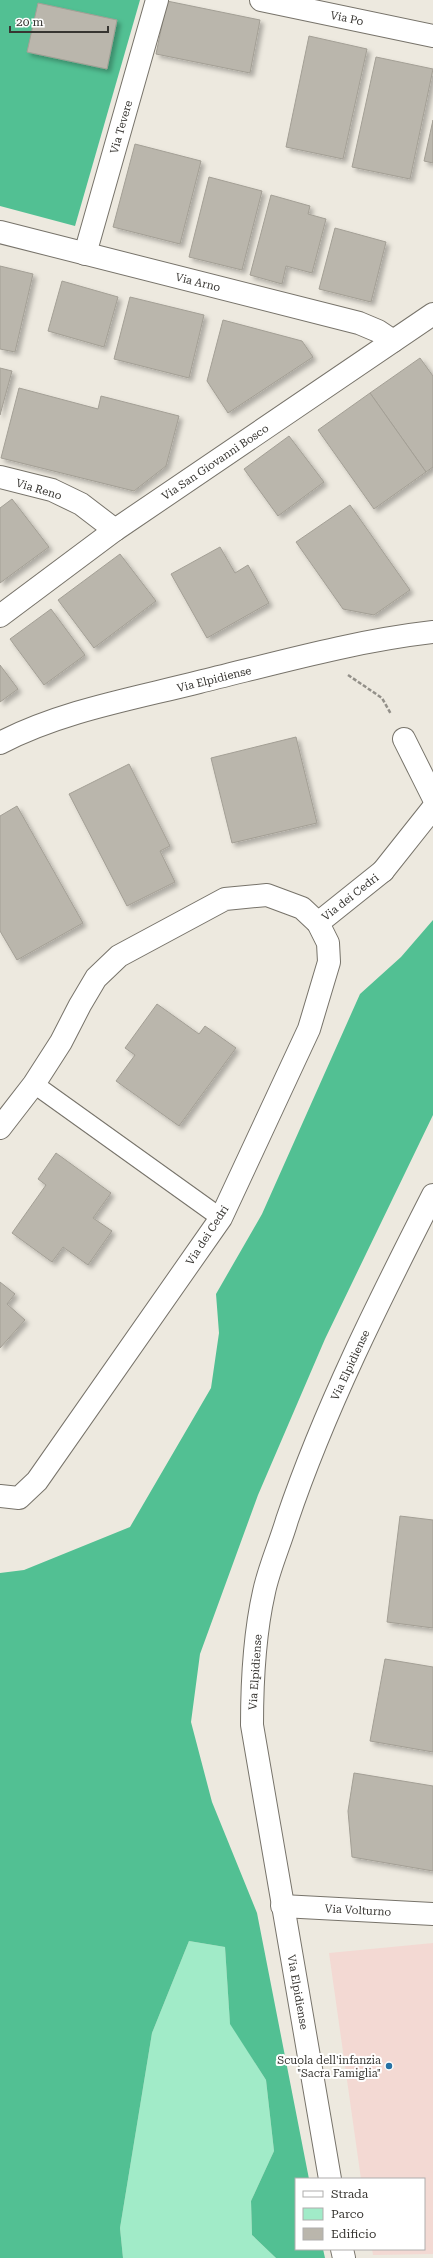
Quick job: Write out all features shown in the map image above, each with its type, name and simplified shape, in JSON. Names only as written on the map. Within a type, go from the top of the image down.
[{"type":"street","name":"Via Tevere","points":[[85,254],[157,0]]},
{"type":"street","name":"Via Po","points":[[261,0],[433,36]]},
{"type":"street","name":"Via Arno","points":[[0,232],[359,323],[378,331],[392,341]]},
{"type":"street","name":"Via San Giovanni Bosco","points":[[0,616],[115,530],[433,314]]},
{"type":"street","name":"Via Reno","points":[[0,477],[52,490],[81,504],[115,530]]},
{"type":"street","name":"Via Elpidiense","points":[[0,743],[57,719],[98,707],[338,648],[404,635],[433,632]]},
{"type":"street","points":[[404,739],[433,797]]},
{"type":"street","name":"Via dei Cedri","points":[[318,923],[383,871],[433,808]]},
{"type":"street","name":"Via dei Cedri","points":[[0,1128],[34,1084],[61,1042],[96,978],[119,956],[225,899],[267,895],[302,908],[318,923],[328,942],[329,962],[309,1029],[221,1218],[37,1481],[19,1498],[0,1496]]},
{"type":"street","name":"Via Elpidiense","points":[[330,2178],[252,1725],[252,1675],[264,1591],[301,1479],[330,1409],[387,1286],[433,1195]]},
{"type":"street","name":"Via Volturno","points":[[282,1906],[433,1914]]},
{"type":"lane","points":[[34,1084],[221,1218]]},
{"type":"path","points":[[346,674],[382,698]]},
{"type":"shaded area","name":"Scuola dell'infanzia \"Sacra Famiglia\"","points":[[433,1943],[433,2254],[373,2255],[372,2250],[425,2250],[425,2178],[361,2178],[329,1953]]},
{"type":"green space","points":[[0,0],[140,0],[75,226],[0,206]]},
{"type":"green space","points":[[433,920],[433,1115],[325,1339],[258,1495],[200,1654],[191,1722],[212,1802],[257,1913],[309,2178],[295,2178],[295,2250],[323,2250],[325,2258],[276,2258],[252,2235],[251,2201],[274,2151],[266,2080],[230,2024],[225,1947],[189,1941],[152,2033],[120,2228],[123,2258],[0,2258],[0,1573],[24,1570],[130,1527],[211,1388],[219,1333],[216,1294],[262,1214],[360,994],[401,957]]},
{"type":"green space","points":[[189,1941],[225,1947],[230,2023],[266,2080],[274,2151],[251,2201],[252,2235],[276,2258],[123,2258],[120,2228],[152,2033]]},
{"type":"building","points":[[167,1],[260,20],[250,73],[156,54]]},
{"type":"building","points":[[38,3],[117,20],[107,69],[27,52]]},
{"type":"building","points":[[309,36],[367,49],[343,159],[286,147]]},
{"type":"building","points":[[376,57],[433,69],[410,179],[352,167]]},
{"type":"building","points":[[433,120],[433,163],[424,161]]},
{"type":"building","points":[[135,144],[201,161],[180,244],[113,227]]},
{"type":"building","points":[[209,177],[262,191],[242,270],[189,257]]},
{"type":"building","points":[[271,195],[310,206],[308,214],[326,219],[312,273],[286,266],[282,284],[250,275]]},
{"type":"building","points":[[335,228],[386,242],[371,302],[319,289]]},
{"type":"building","points":[[0,266],[33,274],[15,352],[0,349]]},
{"type":"building","points":[[62,281],[118,297],[104,347],[48,331]]},
{"type":"building","points":[[130,297],[204,315],[189,378],[114,359]]},
{"type":"building","points":[[223,320],[302,341],[313,357],[228,413],[207,381]]},
{"type":"building","points":[[420,358],[433,376],[433,467],[426,472],[370,393]]},
{"type":"building","points":[[0,368],[12,371],[0,415]]},
{"type":"building","points":[[19,388],[98,409],[101,396],[179,416],[166,466],[134,491],[1,458]]},
{"type":"building","points":[[370,393],[426,472],[374,509],[318,430]]},
{"type":"building","points":[[289,436],[324,482],[278,516],[244,469]]},
{"type":"building","points":[[12,499],[49,547],[0,583],[0,508]]},
{"type":"building","points":[[350,505],[410,590],[374,615],[343,609],[296,542]]},
{"type":"building","points":[[220,547],[235,573],[248,565],[269,603],[207,638],[171,574]]},
{"type":"building","points":[[120,554],[156,601],[94,648],[58,600]]},
{"type":"building","points":[[51,609],[85,655],[44,685],[10,639]]},
{"type":"building","points":[[0,665],[18,689],[0,702]]},
{"type":"building","points":[[296,737],[317,823],[232,843],[211,758]]},
{"type":"building","points":[[129,764],[170,846],[160,851],[175,882],[127,906],[69,794]]},
{"type":"building","points":[[17,806],[83,923],[17,960],[0,931],[0,816]]},
{"type":"building","points":[[157,1004],[199,1034],[205,1026],[236,1048],[179,1126],[116,1081],[135,1055],[125,1048]]},
{"type":"building","points":[[56,1153],[111,1193],[93,1218],[112,1231],[88,1265],[63,1247],[52,1262],[12,1233],[46,1185],[38,1179]]},
{"type":"building","points":[[0,1282],[15,1294],[7,1304],[25,1320],[0,1348]]},
{"type":"building","points":[[400,1516],[433,1520],[433,1628],[387,1622]]},
{"type":"building","points":[[385,1659],[433,1667],[433,1752],[370,1741]]},
{"type":"building","points":[[354,1773],[433,1786],[433,1871],[352,1857],[348,1811]]},
{"type":"place","name":"Scuola dell'infanzia \"Sacra Famiglia\"","points":[[389,2066]]}]
